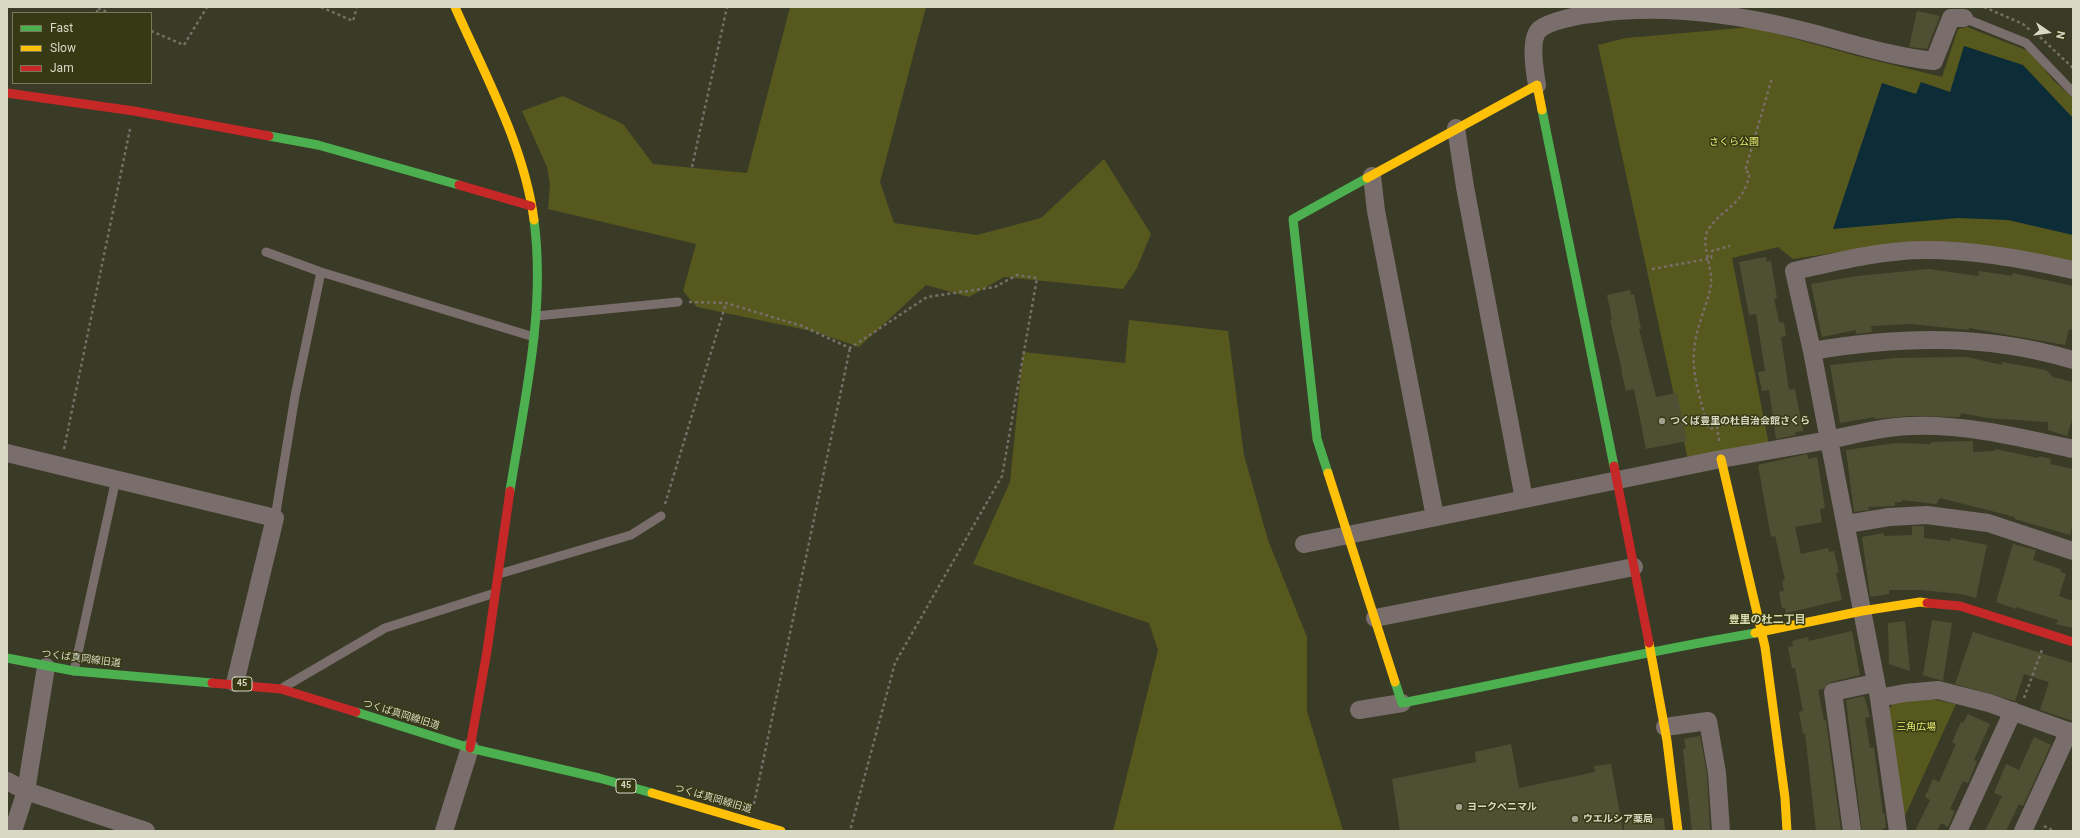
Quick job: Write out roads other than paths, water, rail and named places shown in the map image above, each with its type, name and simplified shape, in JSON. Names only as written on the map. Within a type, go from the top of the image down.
[{"type":"street","points":[[444,831],[470,748],[534,337],[538,259],[532,206],[522,167],[510,134],[455,7]]},
{"type":"street","points":[[1678,831],[1671,764],[1651,651],[1537,85],[1534,63],[1535,37],[1540,29],[1573,16],[1606,12],[1690,11],[1795,29],[1910,58],[1934,61],[1951,18],[1964,18]]},
{"type":"street","points":[[1402,703],[1349,534],[1317,439],[1293,219],[1456,128],[1537,85]]},
{"type":"street","points":[[7,93],[134,111],[318,145],[532,206]]},
{"type":"street","points":[[1456,128],[1465,187],[1524,499]]},
{"type":"street","points":[[1372,176],[1376,211],[1435,517]]},
{"type":"street","points":[[1898,831],[1877,691],[1847,524],[1812,350],[1794,271],[1862,256],[1925,250],[1970,252],[2028,260],[2073,270]]},
{"type":"street","points":[[1812,350],[1856,343],[1944,339],[1989,342],[2042,350],[2073,360]]},
{"type":"street","points":[[1304,544],[1524,499],[1617,482],[1721,459],[1829,440],[1861,432],[1910,426],[1966,428],[2006,434],[2073,450]]},
{"type":"street","points":[[7,453],[275,518],[235,683]]},
{"type":"street","points":[[1721,459],[1762,632],[1785,798],[1788,831]]},
{"type":"street","points":[[1847,524],[1889,517],[1927,515],[1988,523],[2073,551]]},
{"type":"street","points":[[1375,618],[1634,567]]},
{"type":"street","points":[[1359,710],[1558,672],[1651,651],[1762,632],[1862,611],[1920,602],[1960,606],[2073,642]]},
{"type":"street","name":"つくば真岡線旧道","points":[[7,658],[46,667],[74,671],[235,683],[281,689],[470,748],[599,778],[781,831]]},
{"type":"street","points":[[13,831],[26,791],[46,667]]},
{"type":"street","points":[[1852,831],[1833,692],[1877,691],[1905,693],[1938,690],[2016,712],[2071,732],[2023,831]]},
{"type":"street","points":[[1958,831],[2016,712]]},
{"type":"street","points":[[1665,727],[1708,721],[1717,773],[1721,831]]},
{"type":"street","points":[[7,781],[26,791],[126,827],[146,831]]},
{"type":"lane","points":[[1964,18],[2026,44],[2073,92]]},
{"type":"lane","points":[[266,252],[322,272],[534,337]]},
{"type":"lane","points":[[275,518],[295,396],[322,272]]},
{"type":"lane","points":[[536,316],[678,302]]},
{"type":"lane","points":[[74,671],[116,479]]},
{"type":"lane","points":[[498,574],[631,535],[661,516]]},
{"type":"lane","points":[[281,689],[385,628],[495,593]]},
{"type":"water","points":[[1964,46],[2023,65],[2073,118],[2073,235],[2008,220],[1958,218],[1833,229],[1882,83],[1916,94],[1921,82],[1950,92]]},
{"type":"place","name":"つくば豊里の杜自治会館さくら","points":[[1662,421]]},
{"type":"place","name":"ヨークベニマル","points":[[1459,807]]},
{"type":"place","name":"ウエルシア薬局","points":[[1575,819]]},
{"type":"district","name":"豊里の杜二丁目","points":[[1767,620]]},
{"type":"park label","name":"さくら公園","points":[[1734,142]]},
{"type":"park label","name":"三角広場","points":[[1916,727]]}]
